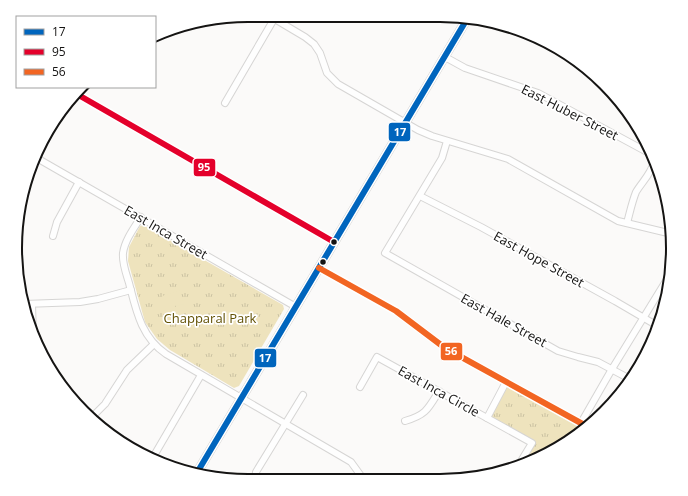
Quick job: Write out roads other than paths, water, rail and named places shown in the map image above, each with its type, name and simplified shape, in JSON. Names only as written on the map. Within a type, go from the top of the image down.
[{"type":"main road","points":[[199,469],[464,23]]},
{"type":"street","points":[[225,103],[272,22]]},
{"type":"street","points":[[279,22],[314,44],[320,53],[327,73],[338,84],[427,135],[508,159],[611,218],[666,232]]},
{"type":"street","name":"East Huber Street","points":[[445,57],[465,68],[538,93],[644,150]]},
{"type":"street","points":[[81,96],[334,242]]},
{"type":"street","points":[[420,196],[442,158],[447,141]]},
{"type":"street","name":"East Inca Street","points":[[40,160],[296,307]]},
{"type":"street","points":[[627,223],[630,208],[637,191],[652,169]]},
{"type":"street","points":[[53,236],[57,222],[79,182]]},
{"type":"street","name":"East Hale Street","points":[[420,196],[385,253],[558,351],[598,362],[626,377]]},
{"type":"street","name":"East Hope Street","points":[[420,196],[481,227],[615,301],[653,324]]},
{"type":"street","points":[[141,217],[126,243],[123,254],[124,264],[140,322],[146,334],[154,344],[162,351],[241,399],[351,462],[360,474]]},
{"type":"street","points":[[319,268],[396,311],[445,348],[581,423],[612,369],[663,287]]},
{"type":"street","points":[[32,315],[32,304],[85,301],[131,290]]},
{"type":"street","points":[[95,414],[105,404],[127,370],[154,344]]},
{"type":"street","name":"East Inca Circle","points":[[360,387],[377,357],[532,443],[523,458]]},
{"type":"street","points":[[155,454],[201,375]]},
{"type":"street","points":[[487,418],[506,382]]},
{"type":"street","points":[[405,421],[424,414],[439,391]]},
{"type":"street","points":[[256,474],[303,394]]},
{"type":"park label","name":"Chapparal Park","points":[[210,318]]}]
